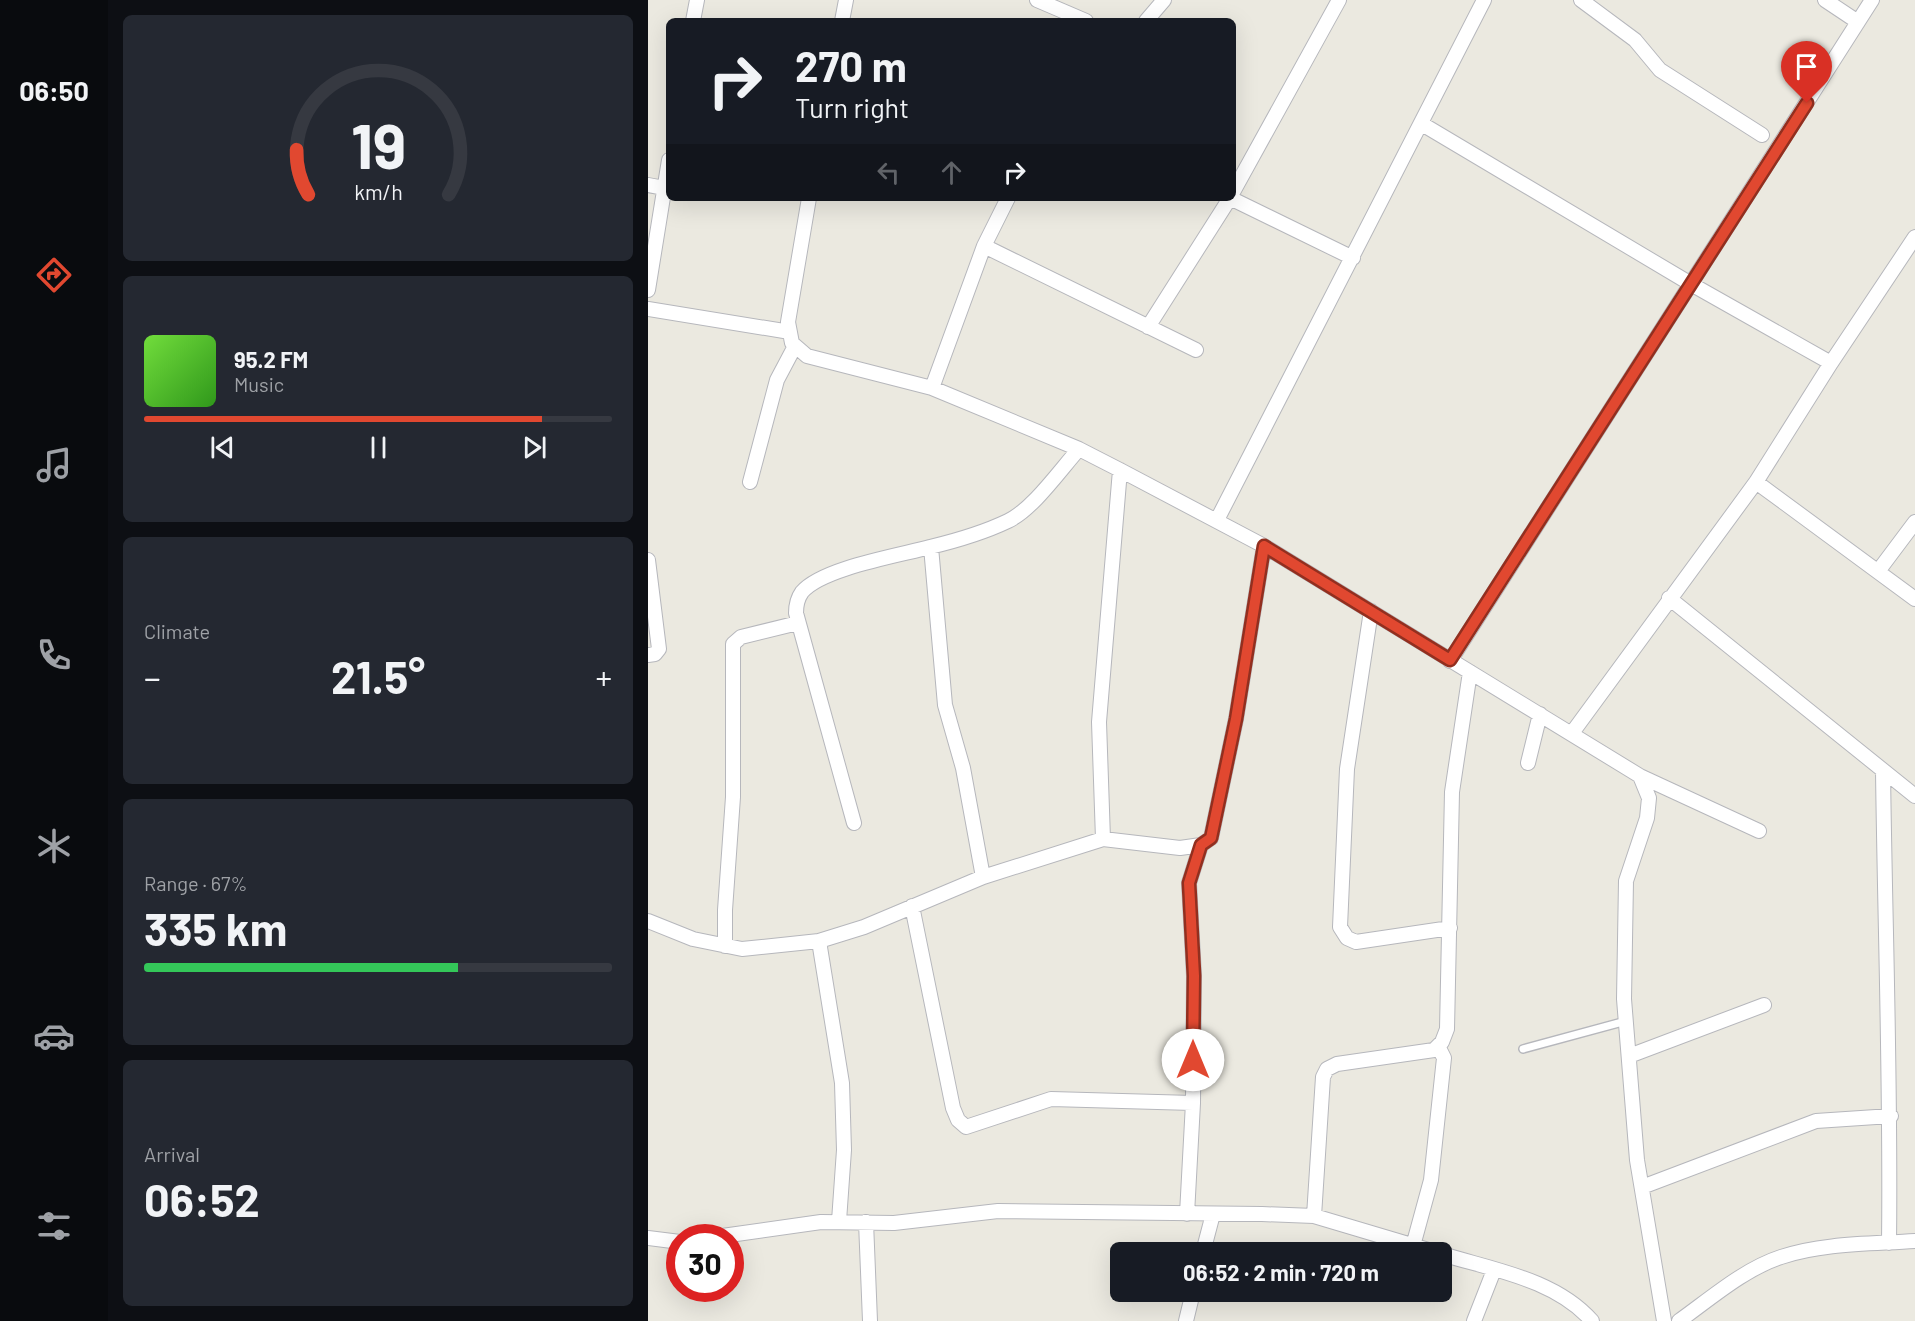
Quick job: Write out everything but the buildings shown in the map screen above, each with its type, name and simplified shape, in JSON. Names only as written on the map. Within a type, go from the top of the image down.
[{"type":"street","points":[[694,18],[697,0]]},
{"type":"street","points":[[843,18],[846,0]]},
{"type":"street","points":[[1037,0],[1079,18]]},
{"type":"street","points":[[1149,18],[1164,0]]},
{"type":"street","points":[[1236,187],[1339,0]]},
{"type":"street","points":[[1217,520],[1484,0]]},
{"type":"street","points":[[1581,0],[1635,40],[1660,70],[1762,135]]},
{"type":"street","points":[[1825,0],[1858,22]]},
{"type":"street","points":[[1450,660],[1872,0]]},
{"type":"street","points":[[1422,124],[1691,284],[1831,363]]},
{"type":"street","points":[[648,290],[666,177]]},
{"type":"street","points":[[648,185],[664,188]]},
{"type":"street","points":[[808,201],[788,322],[795,346],[807,356],[932,388],[1078,449],[1264,546],[1640,776],[1759,831]]},
{"type":"street","points":[[932,388],[984,246],[1006,201]]},
{"type":"street","points":[[1148,327],[1228,201]]},
{"type":"street","points":[[1236,201],[1353,258]]},
{"type":"street","points":[[1572,733],[1756,482],[1831,363],[1915,237]]},
{"type":"street","points":[[984,246],[1196,350]]},
{"type":"street","points":[[648,309],[790,332]]},
{"type":"street","points":[[750,482],[777,380],[795,346]]},
{"type":"street","points":[[854,824],[798,623],[797,600],[803,590],[831,575],[884,556],[931,547],[1016,516],[1078,449]]},
{"type":"street","points":[[1102,838],[1099,722],[1120,470]]},
{"type":"street","points":[[1756,482],[1879,570],[1915,599]]},
{"type":"street","points":[[1879,570],[1915,522]]},
{"type":"street","points":[[648,921],[693,939],[742,949],[819,941],[864,927],[983,877],[1102,838],[1180,848],[1201,845],[1211,838],[1223,784],[1264,546]]},
{"type":"street","points":[[931,547],[945,705],[963,768],[983,877]]},
{"type":"street","points":[[648,560],[659,649],[655,654],[648,656]]},
{"type":"street","points":[[1669,598],[1915,796]]},
{"type":"street","points":[[1371,611],[1347,770],[1340,927],[1347,938],[1356,942],[1450,928]]},
{"type":"street","points":[[725,946],[725,910],[733,797],[733,644],[741,637],[798,623]]},
{"type":"street","points":[[1314,1216],[1323,1077],[1327,1069],[1337,1064],[1434,1050],[1447,1029],[1452,792],[1470,672]]},
{"type":"street","points":[[1528,763],[1540,714]]},
{"type":"street","points":[[1883,771],[1885,974],[1891,1116],[1889,1243]]},
{"type":"street","points":[[1640,776],[1649,798],[1647,818],[1626,881],[1623,904],[1626,1021],[1641,1187],[1664,1321]]},
{"type":"street","points":[[1187,1214],[1193,1103],[1194,976],[1189,883],[1201,845]]},
{"type":"street","points":[[912,906],[953,1108],[958,1120],[966,1127],[1051,1099],[1193,1103]]},
{"type":"street","points":[[819,941],[842,1083],[844,1150],[839,1221]]},
{"type":"street","points":[[1629,1056],[1764,1005]]},
{"type":"street","points":[[1414,1242],[1431,1180],[1444,1058],[1438,1046]]},
{"type":"street","points":[[1641,1187],[1816,1121],[1891,1116]]},
{"type":"street","points":[[744,1233],[839,1221],[894,1223],[998,1211],[1314,1216],[1400,1242]]},
{"type":"street","points":[[1206,1242],[1213,1214]]},
{"type":"street","points":[[866,1222],[870,1321]]},
{"type":"street","points":[[648,1238],[666,1240]]},
{"type":"street","points":[[1679,1321],[1735,1282],[1779,1257],[1796,1253],[1915,1241]]},
{"type":"street","points":[[1452,1257],[1563,1296],[1592,1321]]},
{"type":"street","points":[[1474,1321],[1494,1270]]},
{"type":"street","points":[[1186,1321],[1191,1302]]},
{"type":"lane","points":[[1522,1048],[1626,1021]]},
{"type":"route","points":[[1193,1060],[1194,976],[1189,883],[1201,845],[1211,838],[1236,719],[1264,546],[1450,660],[1807,103]]}]
